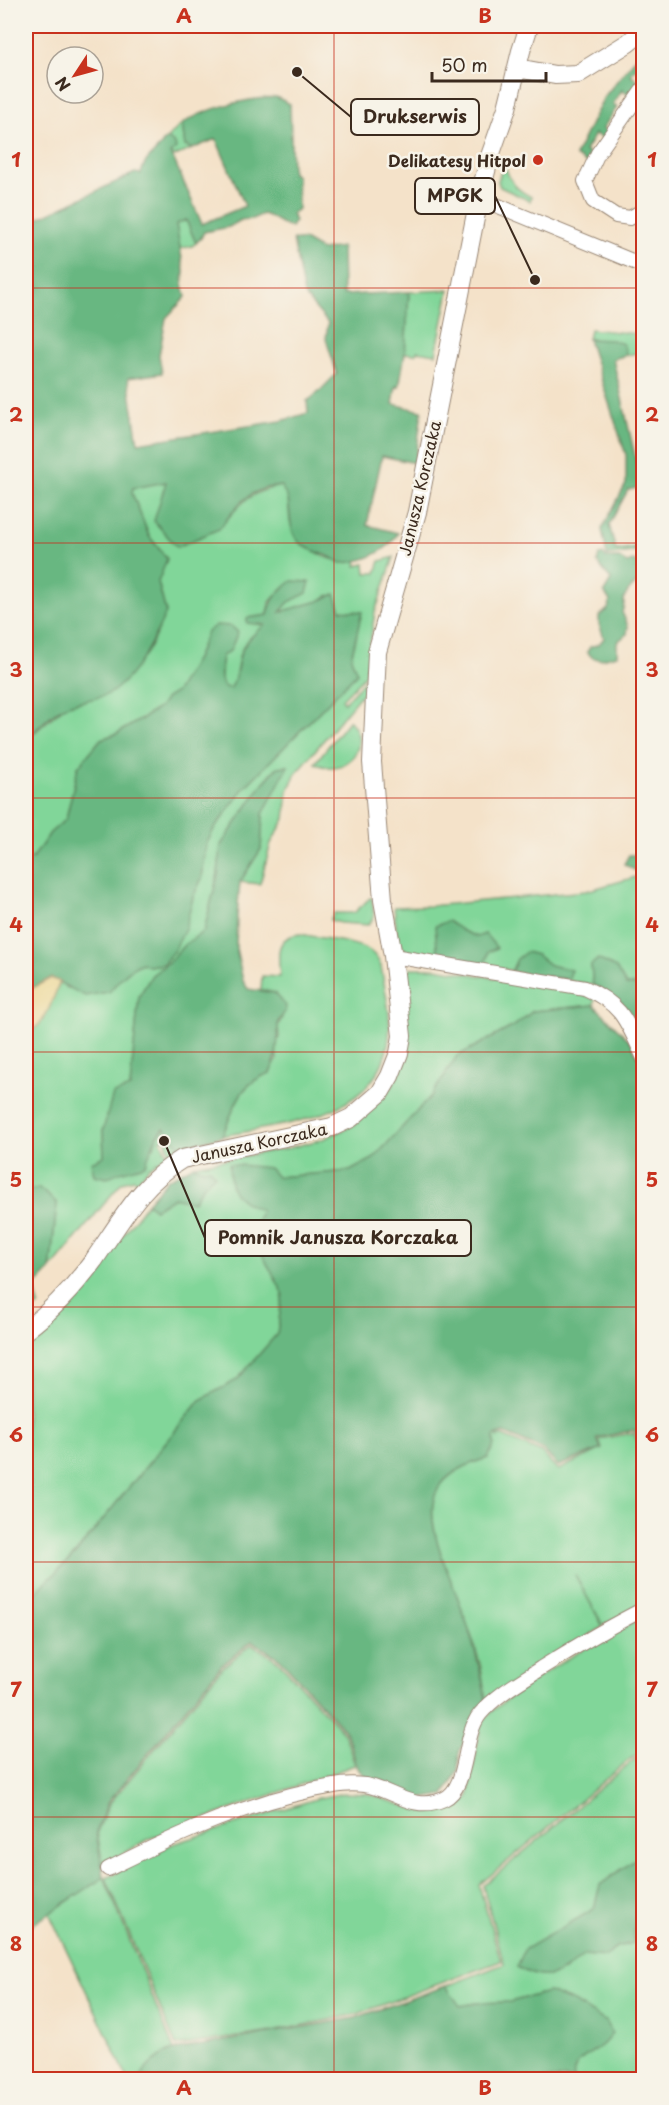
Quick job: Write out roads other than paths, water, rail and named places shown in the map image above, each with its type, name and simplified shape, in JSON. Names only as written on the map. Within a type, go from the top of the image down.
[{"type":"street","name":"Janusza Korczaka","points":[[26,1330],[49,1312],[72,1287],[136,1199],[164,1170],[182,1159],[332,1127],[351,1118],[380,1093],[396,1061],[402,1036],[393,956],[383,900],[372,762],[377,652],[417,512],[479,198],[529,26]]},
{"type":"street","points":[[517,68],[555,75],[578,74],[628,43],[644,30]]},
{"type":"street","points":[[644,88],[598,153],[585,181],[593,201],[615,216],[630,218],[644,210]]},
{"type":"street","points":[[479,198],[644,266]]},
{"type":"street","points":[[393,956],[585,988],[603,996],[616,1006],[627,1022],[644,1058]]},
{"type":"street","points":[[108,1869],[184,1831],[269,1802],[335,1785],[367,1785],[395,1797],[420,1803],[445,1799],[460,1783],[467,1743],[478,1716],[503,1692],[593,1635],[644,1609]]},
{"type":"place","name":"Drukserwis","points":[[297,72]]},
{"type":"place","name":"Delikatesy Hitpol","points":[[538,160]]},
{"type":"place","name":"MPGK","points":[[535,280]]},
{"type":"place","name":"Pomnik Janusza Korczaka","points":[[164,1141]]}]
